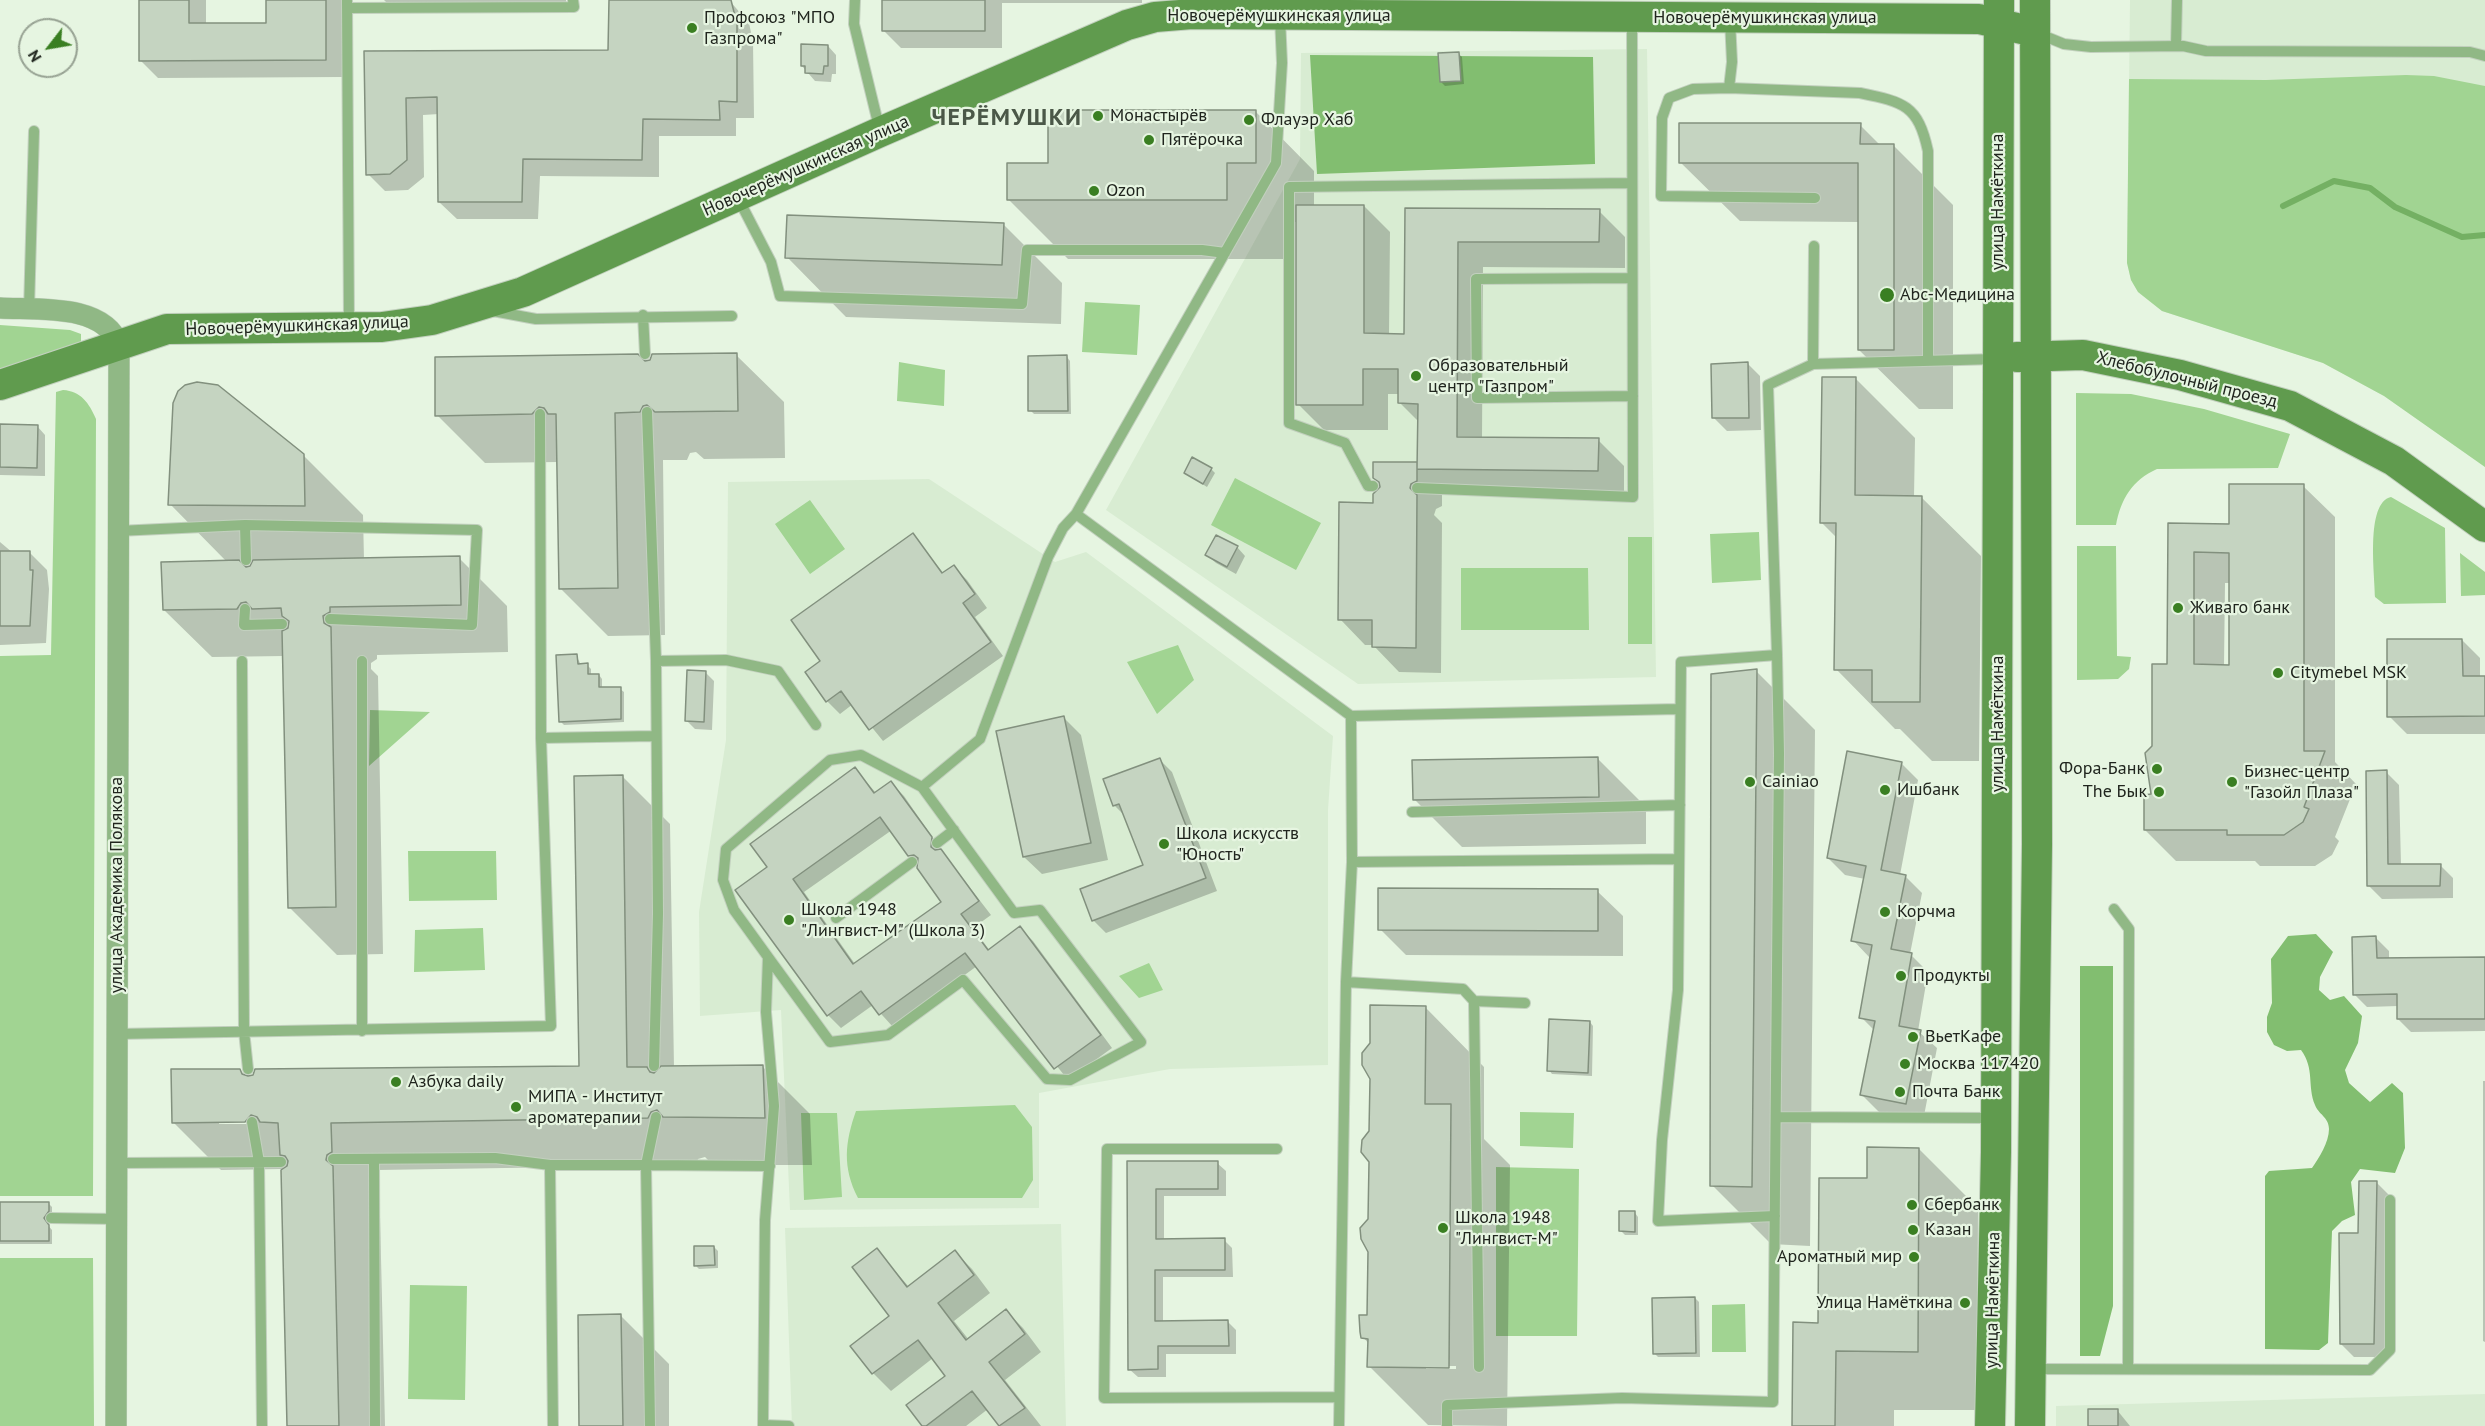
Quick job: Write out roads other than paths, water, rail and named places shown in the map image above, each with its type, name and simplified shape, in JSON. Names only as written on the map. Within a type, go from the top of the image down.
[{"type":"main road","name":"улица Намёткина","points":[[2030,1426],[2037,844],[2035,0]]},
{"type":"main road","name":"Новочерёмушкинская улица","points":[[0,385],[167,329],[409,324],[522,292],[1117,29],[1154,8],[1192,14],[1280,16],[1730,19],[1979,19],[1999,11],[2034,32]]},
{"type":"main road","name":"улица Намёткина","points":[[1990,1426],[1996,1118],[1999,11]]},
{"type":"main road","name":"Хлебобулочный проезд","points":[[1998,359],[2035,354],[2083,355],[2102,358],[2180,375],[2290,406],[2385,455],[2485,527]]},
{"type":"street","points":[[0,308],[72,313],[95,319],[115,333],[119,345]]},
{"type":"street","name":"улица Академика Полякова","points":[[116,1426],[119,345]]},
{"type":"street","points":[[1999,547],[2006,534],[2018,529],[2025,532],[2035,545]]},
{"type":"lane","points":[[349,326],[347,4],[574,7],[573,0]]},
{"type":"lane","points":[[855,0],[854,24],[880,132]]},
{"type":"lane","points":[[2176,46],[2177,0]]},
{"type":"lane","points":[[922,787],[980,740],[1048,557],[1063,528],[1076,514],[1276,163],[1282,63],[1280,16]]},
{"type":"lane","points":[[1417,488],[1633,497],[1632,18]]},
{"type":"lane","points":[[1729,88],[1732,62],[1730,19]]},
{"type":"lane","points":[[2034,32],[2064,44],[2091,47],[2176,46],[2206,51],[2470,52],[2485,56]]},
{"type":"lane","points":[[1815,198],[1661,196],[1662,118],[1669,98],[1694,88],[1729,88],[1860,93],[1907,106],[1923,126],[1928,151],[1928,361]]},
{"type":"lane","points":[[30,310],[34,131]]},
{"type":"lane","points":[[1373,486],[1368,486],[1345,443],[1289,423],[1289,187],[1632,183]]},
{"type":"lane","points":[[737,197],[771,262],[780,296],[1022,304],[1027,250],[1202,250],[1225,253]]},
{"type":"lane","points":[[1813,364],[1814,246]]},
{"type":"lane","points":[[1632,278],[1476,279],[1477,398],[1633,396]]},
{"type":"lane","points":[[472,308],[536,319],[643,315],[732,316]]},
{"type":"lane","points":[[643,315],[645,354]]},
{"type":"lane","points":[[1447,1426],[1447,1405],[1622,1398],[1773,1402],[1779,753],[1768,385],[1813,364],[1998,359]]},
{"type":"lane","points":[[647,412],[656,661],[654,736],[658,914],[654,1066]]},
{"type":"lane","points":[[116,1034],[551,1026],[541,738],[540,414]]},
{"type":"lane","points":[[1076,514],[1351,716],[1679,709]]},
{"type":"lane","points":[[118,531],[245,525],[477,530],[472,625],[330,619]]},
{"type":"lane","points":[[245,525],[246,560]]},
{"type":"lane","points":[[245,609],[244,625],[282,624]]},
{"type":"lane","points":[[1775,1216],[1658,1221],[1662,1140],[1678,990],[1681,662],[1777,655]]},
{"type":"lane","points":[[656,661],[726,660],[777,671],[816,725]]},
{"type":"lane","points":[[242,661],[244,1031],[248,1069]]},
{"type":"lane","points":[[362,661],[362,1031]]},
{"type":"lane","points":[[1339,1426],[1346,982],[1352,861],[1351,716]]},
{"type":"lane","points":[[541,738],[654,736]]},
{"type":"lane","points":[[861,756],[922,787],[954,830],[1014,913],[1040,910],[1141,1042],[1070,1080],[1047,1079],[963,980],[888,1035],[830,1042],[734,910],[723,880],[726,849],[830,760],[861,756]]},
{"type":"lane","points":[[1412,812],[1680,805]]},
{"type":"lane","points":[[937,843],[954,830]]},
{"type":"lane","points":[[1352,861],[1679,859]]},
{"type":"lane","points":[[836,918],[912,862]]},
{"type":"lane","points":[[2114,909],[2129,929],[2128,1369]]},
{"type":"lane","points":[[768,957],[766,1012],[774,1106],[765,1220],[763,1425],[789,1426]]},
{"type":"lane","points":[[1346,982],[1463,989],[1474,1001],[1479,1367]]},
{"type":"lane","points":[[1474,1001],[1525,1003]]},
{"type":"lane","points":[[650,1426],[646,1165],[656,1117]]},
{"type":"lane","points":[[1776,1117],[1996,1118]]},
{"type":"lane","points":[[252,1122],[258,1162],[262,1426]]},
{"type":"lane","points":[[1277,1149],[1107,1149],[1104,1398],[1339,1397]]},
{"type":"lane","points":[[333,1159],[495,1158],[550,1165],[770,1166]]},
{"type":"lane","points":[[374,1159],[375,1426]]},
{"type":"lane","points":[[118,1163],[280,1162]]},
{"type":"lane","points":[[550,1165],[553,1426]]},
{"type":"lane","points":[[2030,1369],[2370,1370],[2390,1350],[2390,1200]]},
{"type":"lane","points":[[51,1218],[117,1219]]},
{"type":"waterway","points":[[2283,206],[2334,181],[2370,188],[2395,207],[2462,237],[2485,235]]},
{"type":"place","name":"Профсоюз \"МПО Газпрома\"","points":[[692,28]]},
{"type":"place","name":"Монастырёв","points":[[1098,116]]},
{"type":"place","name":"Флауэр Хаб","points":[[1249,120]]},
{"type":"place","name":"Пятёрочка","points":[[1149,140]]},
{"type":"place","name":"Ozon","points":[[1094,191]]},
{"type":"place","name":"Abc-Медицина","points":[[1887,295]]},
{"type":"place","name":"Образовательный центр \"Газпром\"","points":[[1416,376]]},
{"type":"place","name":"Живаго банк","points":[[2178,608]]},
{"type":"place","name":"Citymebel MSK","points":[[2278,673]]},
{"type":"place","name":"Фора-Банк","points":[[2157,769]]},
{"type":"place","name":"Cainiao","points":[[1750,782]]},
{"type":"place","name":"Бизнес-центр \"Газойл Плаза\"","points":[[2232,782]]},
{"type":"place","name":"Ишбанк","points":[[1885,790]]},
{"type":"place","name":"The Бык","points":[[2159,792]]},
{"type":"place","name":"Школа искусств \"Юность\"","points":[[1164,844]]},
{"type":"place","name":"Корчма","points":[[1885,912]]},
{"type":"place","name":"Школа 1948 \"Лингвист-М\" (Школа 3)","points":[[789,920]]},
{"type":"place","name":"Продукты","points":[[1901,976]]},
{"type":"place","name":"ВьетКафе","points":[[1913,1037]]},
{"type":"place","name":"Москва 117420","points":[[1905,1064]]},
{"type":"place","name":"Азбука daily","points":[[396,1082]]},
{"type":"place","name":"Почта Банк","points":[[1900,1092]]},
{"type":"place","name":"МИПА - Институт ароматерапии","points":[[516,1107]]},
{"type":"place","name":"Сбербанк","points":[[1912,1205]]},
{"type":"place","name":"Школа 1948 \"Лингвист-М\"","points":[[1443,1228]]},
{"type":"place","name":"Казан","points":[[1913,1230]]},
{"type":"place","name":"Ароматный мир","points":[[1914,1257]]},
{"type":"place","name":"Улица Намёткина","points":[[1965,1303]]},
{"type":"district","name":"ЧЕРЁМУШКИ","points":[[1007,118]]}]
